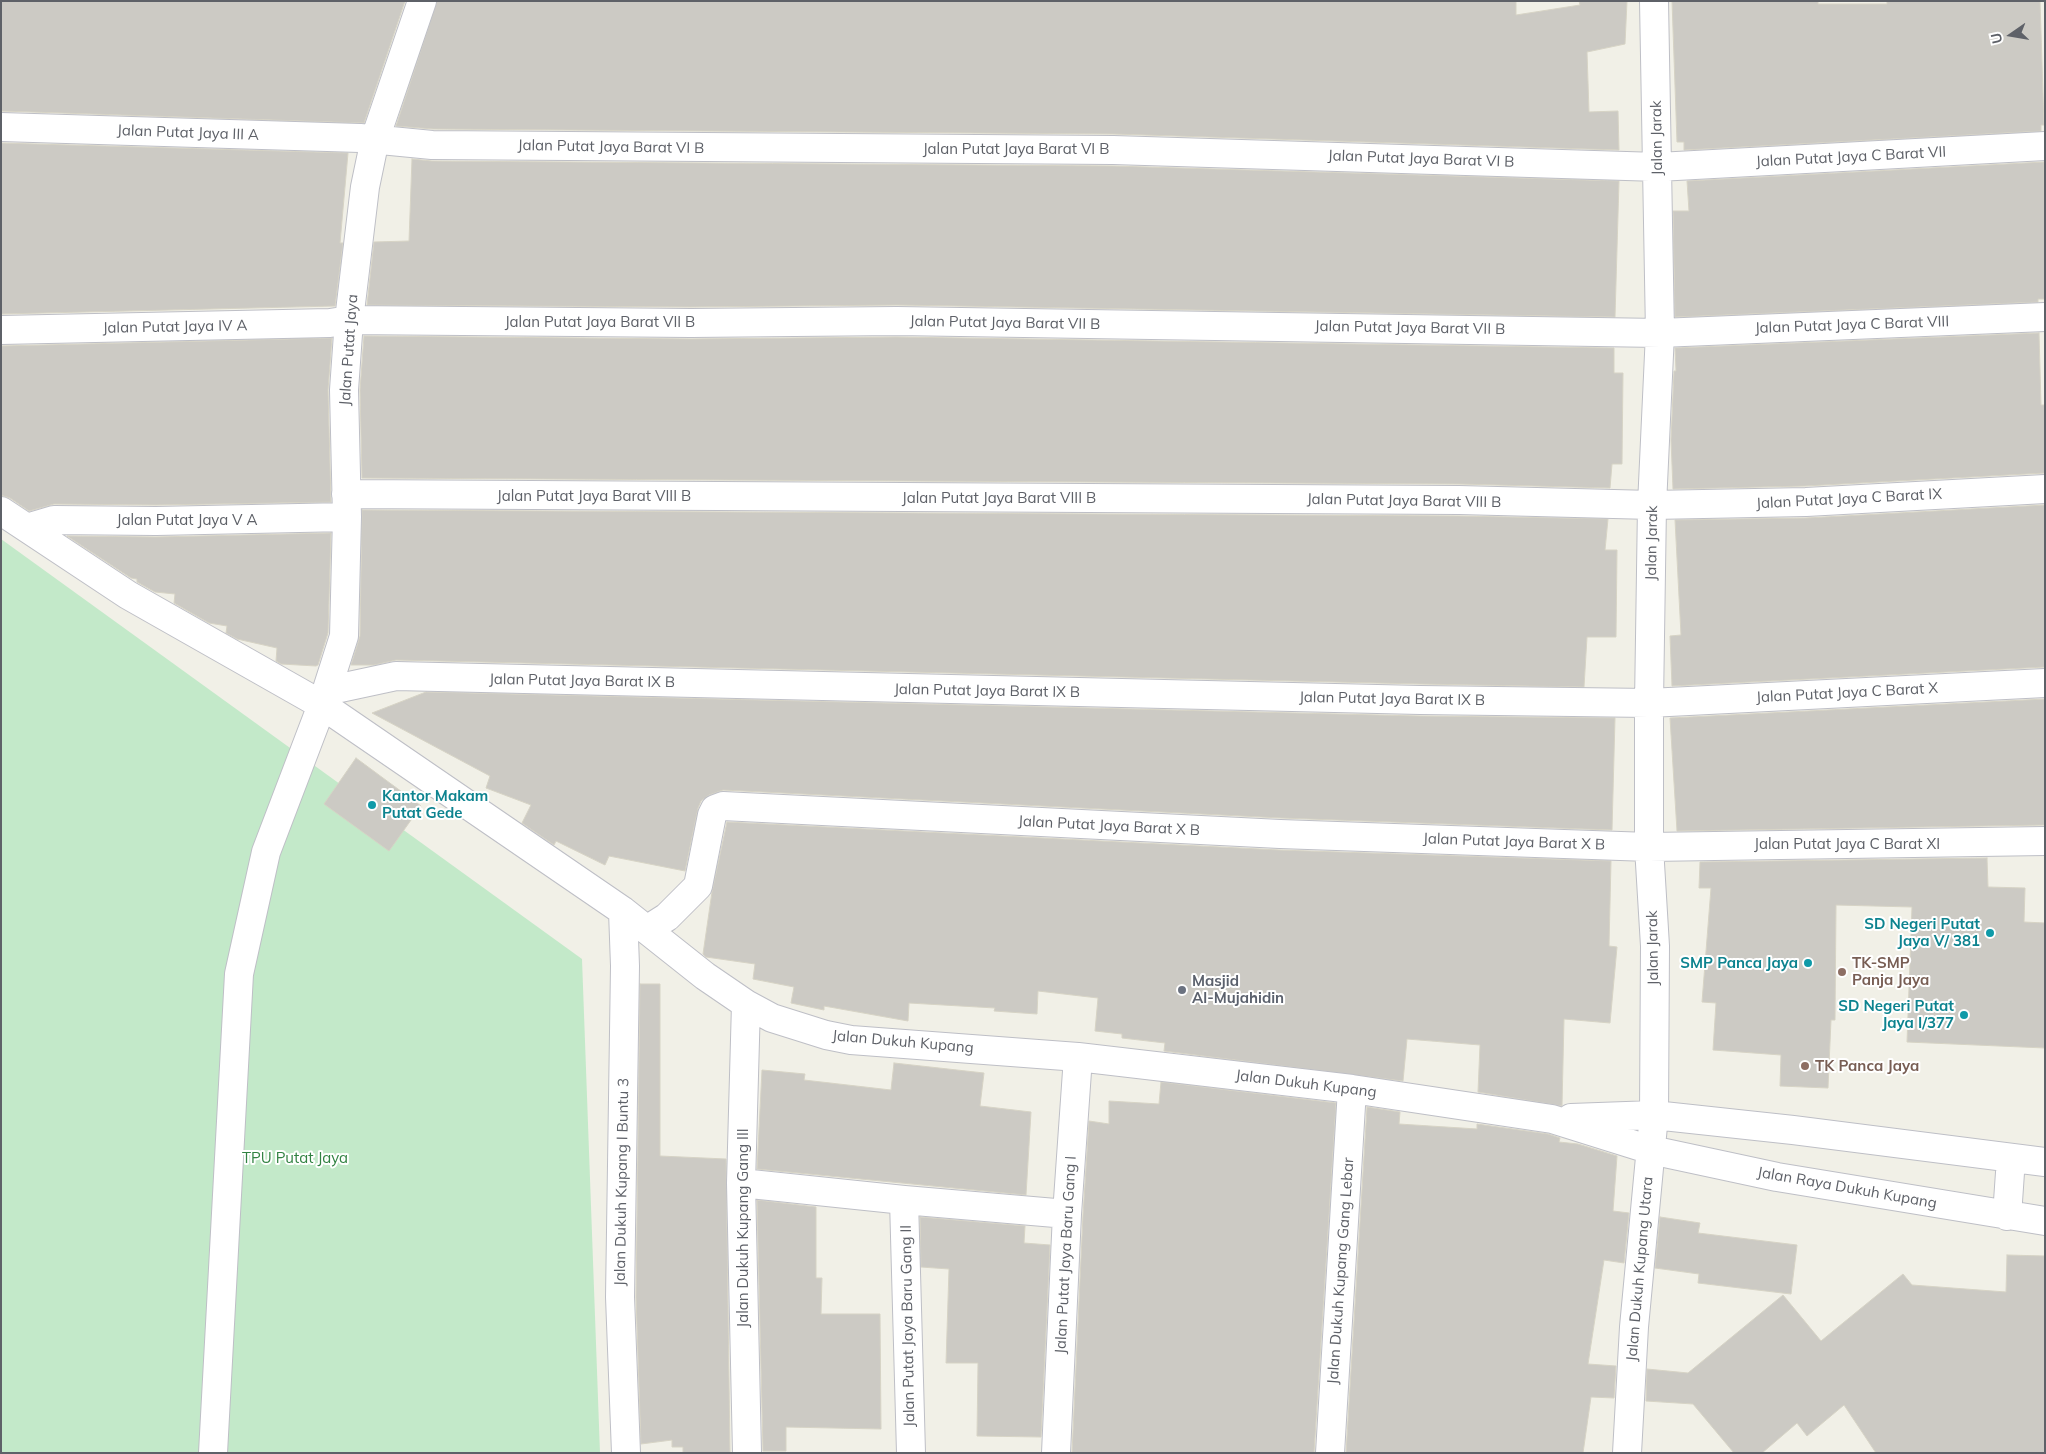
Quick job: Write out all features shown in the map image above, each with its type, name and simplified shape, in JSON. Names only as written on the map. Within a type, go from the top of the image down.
[{"type":"street","name":"Jalan Putat Jaya","points":[[213,1453],[239,974],[266,852],[324,698],[344,636],[347,505],[344,390],[349,320],[365,187],[375,139],[422,1]]},
{"type":"street","name":"Jalan Jarak","points":[[1653,1085],[1655,946],[1650,847],[1649,703],[1652,505],[1660,333],[1654,1]]},
{"type":"street","name":"Jalan Putat Jaya III A","points":[[1,128],[375,139]]},
{"type":"street","name":"Jalan Putat Jaya Barat VI B","points":[[375,139],[432,145],[1113,150],[1658,167]]},
{"type":"street","name":"Jalan Putat Jaya C Barat VII","points":[[1658,167],[2045,146]]},
{"type":"street","name":"Jalan Putat Jaya C Barat VIII","points":[[1660,333],[2045,317]]},
{"type":"street","name":"Jalan Putat Jaya IV A","points":[[1,330],[330,323],[349,320]]},
{"type":"street","name":"Jalan Putat Jaya Barat VII B","points":[[349,320],[691,323],[897,322],[1660,333]]},
{"type":"street","name":"Jalan Putat Jaya C Barat IX","points":[[1652,505],[1806,502],[2045,489]]},
{"type":"street","name":"Jalan Putat Jaya Barat VIII B","points":[[347,505],[1459,500],[1652,505]]},
{"type":"street","name":"Jalan Putat Jaya V A","points":[[28,528],[54,520],[156,521],[347,505]]},
{"type":"street","name":"Jalan Dukuh Kupang","points":[[1,511],[128,595],[324,698],[624,911],[704,976],[746,1004],[772,1018],[826,1035],[851,1040],[1078,1057],[1352,1089],[1552,1119],[1651,1150]]},
{"type":"street","name":"Jalan Putat Jaya Barat IX B","points":[[324,698],[396,676],[1311,698],[1649,703]]},
{"type":"street","name":"Jalan Putat Jaya C Barat X","points":[[1649,703],[2045,683]]},
{"type":"street","name":"Jalan Putat Jaya Barat X B","points":[[648,929],[668,917],[698,886],[712,815],[715,809],[723,806],[1280,834],[1650,847]]},
{"type":"street","name":"Jalan Putat Jaya C Barat XI","points":[[1650,847],[2045,841]]},
{"type":"street","name":"Jalan Dukuh Kupang I Buntu 3","points":[[624,911],[625,966],[620,1296],[626,1453]]},
{"type":"street","name":"Jalan Dukuh Kupang Gang III","points":[[746,1004],[741,1183],[747,1453]]},
{"type":"street","name":"Jalan Putat Jaya Baru Gang I","points":[[1056,1453],[1078,1057]]},
{"type":"street","name":"Jalan Dukuh Kupang Utara","points":[[1627,1453],[1634,1327],[1654,1115],[1653,1085]]},
{"type":"street","name":"Jalan Dukuh Kupang Gang Lebar","points":[[1330,1453],[1352,1089]]},
{"type":"street","name":"Jalan Dukuh Kupang","points":[[1552,1119],[1654,1115]]},
{"type":"street","points":[[1654,1115],[1793,1130],[2045,1162]]},
{"type":"street","name":"Jalan Raya Dukuh Kupang","points":[[1651,1150],[1777,1177],[2045,1221]]},
{"type":"street","points":[[2007,1216],[2011,1158]]},
{"type":"street","points":[[741,1183],[904,1200],[1068,1214]]},
{"type":"street","name":"Jalan Putat Jaya Baru Gang II","points":[[904,1200],[911,1453]]},
{"type":"green space","name":"TPU Putat Jaya","points":[[1,539],[582,959],[600,1453],[1,1453]]},
{"type":"building","points":[[1,1],[405,1],[364,123],[1,111]]},
{"type":"building","points":[[437,1],[1516,1],[1516,15],[1580,5],[1579,1],[1627,1],[1625,44],[1587,52],[1589,112],[1618,111],[1619,150],[1113,134],[433,129],[396,126]]},
{"type":"building","points":[[1672,1],[1818,1],[1818,4],[1887,4],[1887,1],[2040,1],[2044,125],[2041,125],[2041,131],[1684,150],[1684,142],[1677,142]]},
{"type":"building","points":[[1,143],[348,153],[340,243],[343,243],[335,306],[1,314]]},
{"type":"building","points":[[412,159],[432,161],[1113,166],[1619,181],[1615,317],[897,305],[691,307],[367,305],[374,242],[409,241]]},
{"type":"building","points":[[2044,162],[2045,299],[2038,299],[2038,302],[1675,317],[1673,211],[1689,211],[1687,181]]},
{"type":"building","points":[[2039,333],[2041,405],[2045,405],[2045,473],[1805,486],[1673,489],[1671,440],[1674,371],[1676,371],[1675,348]]},
{"type":"building","points":[[364,336],[691,339],[897,337],[1614,348],[1614,373],[1623,373],[1622,464],[1612,464],[1610,488],[1459,484],[362,478],[360,390]]},
{"type":"building","points":[[332,338],[328,390],[331,502],[156,505],[54,504],[29,511],[10,498],[1,495],[1,346]]},
{"type":"building","points":[[2045,505],[2045,667],[1672,686],[1670,636],[1681,635],[1675,520],[1806,518]]},
{"type":"building","points":[[362,510],[1459,516],[1608,519],[1605,550],[1617,550],[1616,637],[1587,637],[1584,687],[396,660],[374,665],[351,665],[360,636]]},
{"type":"building","points":[[331,533],[328,633],[318,665],[316,666],[281,664],[276,661],[277,648],[237,639],[226,633],[227,626],[209,623],[174,603],[175,594],[155,592],[67,536],[156,537]]},
{"type":"building","points":[[426,692],[1420,716],[1615,718],[1612,830],[1281,818],[723,790],[709,795],[701,801],[685,871],[609,856],[605,865],[556,841],[554,845],[522,823],[531,805],[486,788],[490,776],[372,713]]},
{"type":"building","points":[[2045,699],[2045,825],[1677,831],[1670,718]]},
{"type":"building","name":"Kantor Makam Putat Gede","points":[[356,758],[421,806],[389,851],[324,804]]},
{"type":"building","points":[[727,822],[1279,850],[1611,861],[1609,946],[1617,947],[1610,1023],[1564,1019],[1562,1106],[1478,1092],[1480,1045],[1407,1039],[1403,1081],[1164,1051],[1165,1043],[1122,1038],[1122,1034],[1095,1031],[1098,998],[1038,991],[1037,1014],[994,1011],[995,1008],[909,1003],[908,1021],[824,1006],[824,1010],[791,1003],[794,987],[753,979],[755,964],[706,957],[703,954],[712,892]]},
{"type":"building","points":[[1987,858],[1988,887],[2025,888],[2024,922],[2045,923],[2045,1048],[1907,1042],[1912,907],[1836,905],[1835,1020],[1831,1020],[1828,1088],[1780,1086],[1781,1055],[1713,1050],[1716,1003],[1702,1002],[1711,888],[1699,888],[1700,862]]},
{"type":"building","points":[[640,984],[660,984],[660,1156],[726,1159],[730,1453],[683,1453],[683,1447],[672,1447],[672,1440],[641,1444],[636,1297]]},
{"type":"building","points":[[894,1063],[984,1073],[980,1106],[1031,1112],[1026,1195],[757,1169],[762,1070],[805,1074],[804,1080],[891,1090]]},
{"type":"building","points":[[1161,1082],[1336,1103],[1314,1453],[1072,1453],[1089,1121],[1109,1124],[1109,1101],[1159,1104]]},
{"type":"building","points":[[1367,1107],[1400,1112],[1399,1124],[1477,1129],[1477,1124],[1548,1134],[1560,1138],[1559,1142],[1578,1144],[1617,1156],[1613,1211],[1629,1213],[1624,1263],[1604,1260],[1588,1364],[1616,1366],[1614,1398],[1591,1397],[1583,1453],[1346,1453]]},
{"type":"building","points":[[757,1200],[816,1207],[816,1278],[822,1278],[821,1314],[880,1314],[881,1429],[786,1427],[786,1451],[763,1451]]},
{"type":"building","points":[[920,1217],[1025,1226],[1024,1243],[1050,1245],[1041,1437],[977,1436],[978,1363],[946,1363],[949,1269],[921,1267]]},
{"type":"building","points":[[1660,1217],[1700,1223],[1698,1233],[1797,1245],[1791,1294],[1698,1283],[1699,1274],[1655,1268]]},
{"type":"building","points":[[2007,1255],[2045,1256],[2045,1453],[1876,1453],[1844,1405],[1807,1436],[1797,1423],[1762,1453],[1734,1453],[1693,1404],[1646,1401],[1647,1369],[1688,1373],[1783,1295],[1821,1341],[1903,1274],[1912,1285],[2006,1292]]},
{"type":"place","name":"Kantor Makam Putat Gede","points":[[372,805]]},
{"type":"place","name":"SD Negeri Putat Jaya V/ 381","points":[[1990,933]]},
{"type":"place","name":"SMP Panca Jaya","points":[[1808,963]]},
{"type":"place","name":"TK-SMP Panja Jaya","points":[[1842,972]]},
{"type":"place","name":"Masjid Al-Mujahidin","points":[[1182,990]]},
{"type":"place","name":"SD Negeri Putat Jaya I/377","points":[[1964,1015]]},
{"type":"place","name":"TK Panca Jaya","points":[[1805,1066]]}]
